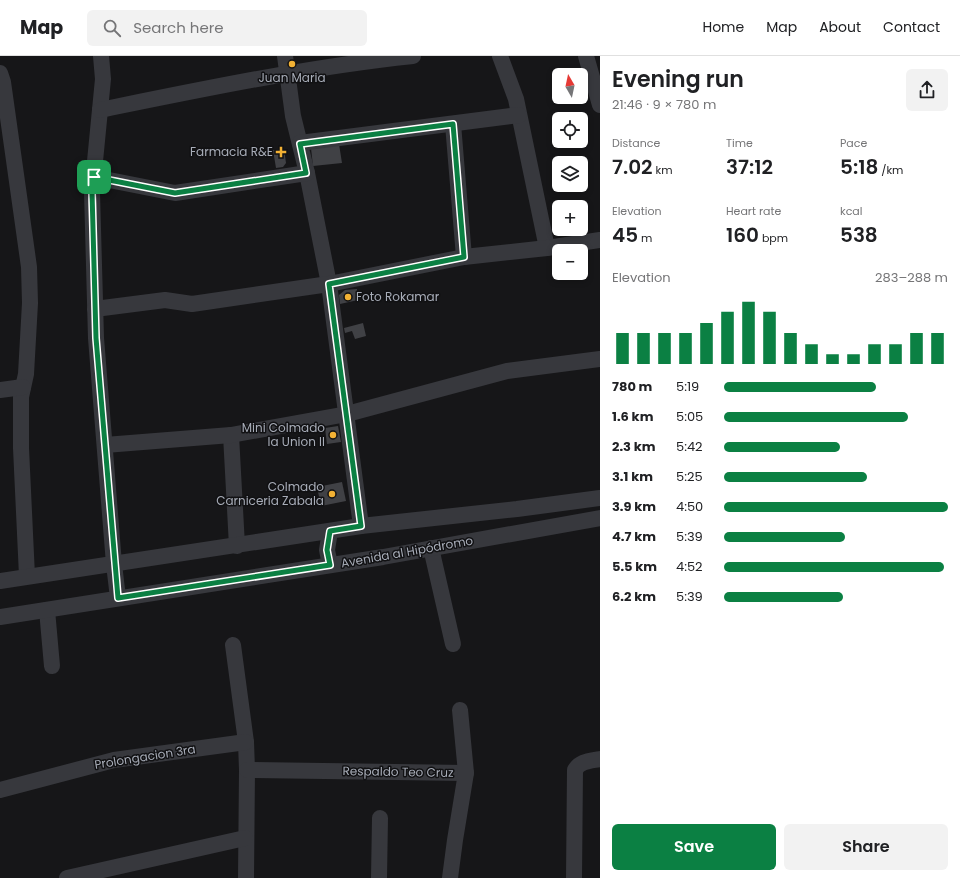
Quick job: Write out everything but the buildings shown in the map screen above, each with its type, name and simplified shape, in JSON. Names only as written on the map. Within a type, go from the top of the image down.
[{"type":"street","points":[[101,56],[103,79],[92,192],[95,309],[96,338],[118,598]]},
{"type":"street","points":[[285,56],[286,74],[293,116],[329,284],[361,526]]},
{"type":"street","points":[[100,110],[197,90],[286,74],[413,56]]},
{"type":"street","points":[[500,56],[516,99],[547,248]]},
{"type":"street","points":[[586,56],[600,105]]},
{"type":"street","points":[[0,73],[3,82],[29,267],[30,303],[26,374],[21,397],[21,448],[27,576]]},
{"type":"street","points":[[300,144],[519,115]]},
{"type":"street","points":[[453,124],[464,257]]},
{"type":"street","points":[[94,177],[175,193],[306,173]]},
{"type":"street","points":[[95,309],[165,300],[192,304],[329,284],[464,257],[547,248],[600,240]]},
{"type":"street","points":[[105,445],[231,435],[347,414],[507,371],[600,359]]},
{"type":"street","points":[[0,390],[23,387]]},
{"type":"street","points":[[231,435],[237,546]]},
{"type":"street","points":[[0,581],[361,526],[517,509],[600,498]]},
{"type":"street","name":"Avenida al Hipódromo","points":[[0,617],[330,565],[600,518]]},
{"type":"street","points":[[330,531],[327,550],[330,565]]},
{"type":"street","points":[[431,548],[453,644]]},
{"type":"street","points":[[47,610],[52,666]]},
{"type":"street","points":[[233,646],[246,742],[246,878]]},
{"type":"street","points":[[460,710],[466,773]]},
{"type":"street","name":"Prolongacion 3ra","points":[[0,790],[114,760],[246,742]]},
{"type":"street","points":[[574,878],[575,770],[583,762],[600,759]]},
{"type":"street","name":"Respaldo Teo Cruz","points":[[247,770],[466,773],[450,878]]},
{"type":"street","points":[[379,878],[380,818]]},
{"type":"street","points":[[67,878],[246,838]]},
{"type":"place","name":"Juan Maria","points":[[292,64]]},
{"type":"place","name":"Farmacia R&E","points":[[281,152]]},
{"type":"place","name":"Foto Rokamar","points":[[348,297]]},
{"type":"place","name":"Mini Colmado la Union II","points":[[333,435]]},
{"type":"place","name":"Colmado Carniceria Zabala","points":[[332,494]]},
{"type":"route","points":[[453,124],[464,257],[329,284],[361,526],[330,531],[327,550],[330,565],[118,598],[96,338],[92,192],[94,177],[175,193],[306,173],[300,144],[453,124]]}]
